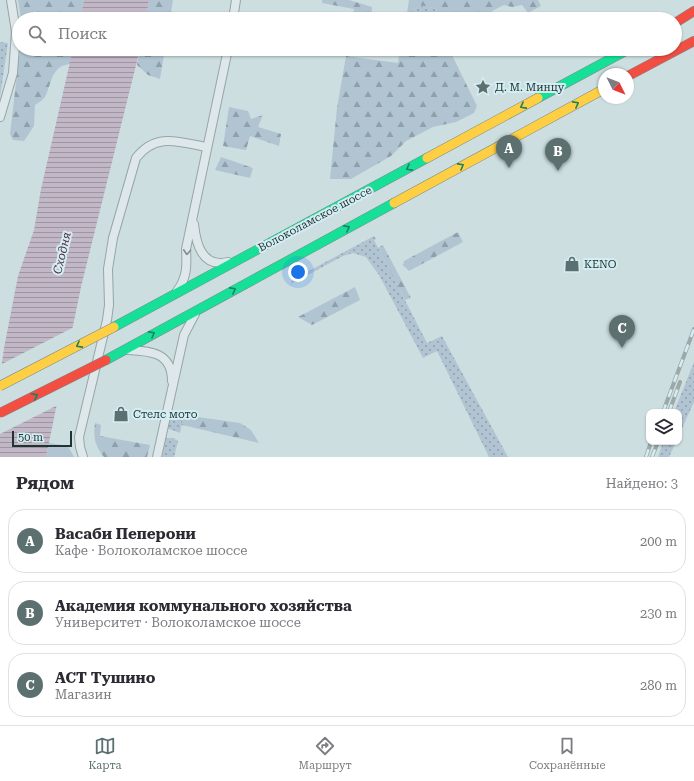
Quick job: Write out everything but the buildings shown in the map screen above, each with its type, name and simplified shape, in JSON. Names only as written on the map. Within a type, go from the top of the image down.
[{"type":"main road","points":[[682,19],[694,11]]},
{"type":"main road","points":[[682,21],[694,15]]},
{"type":"main road","points":[[682,47],[694,41]]},
{"type":"main road","name":"Волоколамское шоссе","points":[[0,386],[114,327],[616,56]]},
{"type":"main road","points":[[634,73],[666,56]]},
{"type":"main road","points":[[0,414],[106,360],[598,92]]},
{"type":"street","points":[[11,0],[13,12]]},
{"type":"street","points":[[233,12],[236,0]]},
{"type":"street","points":[[0,117],[13,73],[14,56]]},
{"type":"street","points":[[175,294],[186,273],[186,249],[206,147],[226,56]]},
{"type":"street","points":[[83,457],[79,437],[107,320],[110,254],[136,158],[147,146],[159,141],[166,140],[206,147]]},
{"type":"street","points":[[193,214],[195,238],[202,254],[208,260],[218,263],[239,259]]},
{"type":"street","points":[[156,457],[184,335],[199,309]]},
{"type":"street","points":[[124,350],[148,350],[162,357],[170,369],[172,390]]},
{"type":"green space","points":[[18,0],[84,0],[81,12],[20,12]]},
{"type":"green space","points":[[149,0],[173,0],[171,12],[147,12]]},
{"type":"green space","points":[[322,0],[349,0],[372,7],[372,12],[353,12],[354,9],[322,3]]},
{"type":"green space","points":[[409,0],[538,0],[541,6],[530,12],[527,12],[522,5],[512,7],[504,5],[492,12],[436,12],[437,9],[420,5],[413,12],[407,12]]},
{"type":"green space","points":[[420,5],[437,9],[436,12],[413,11]]},
{"type":"green space","points":[[0,42],[8,43],[0,97]]},
{"type":"green space","points":[[19,56],[72,56],[70,64],[59,68],[53,76],[45,97],[35,105],[34,126],[24,141],[13,140],[10,134]]},
{"type":"green space","points":[[139,56],[164,56],[160,79],[148,75],[137,65]]},
{"type":"green space","points":[[346,56],[398,63],[399,56],[452,56],[477,106],[474,113],[456,122],[433,127],[406,141],[391,156],[351,179],[330,179],[337,108]]},
{"type":"green space","points":[[229,107],[248,111],[251,119],[263,115],[258,127],[281,134],[279,146],[250,136],[246,150],[223,146]]},
{"type":"green space","points":[[221,157],[253,168],[250,178],[215,170]]},
{"type":"green space","points":[[458,232],[463,242],[409,271],[403,265],[404,261]]},
{"type":"green space","points":[[374,236],[376,239],[374,240],[427,343],[442,336],[508,457],[489,457],[437,351],[423,358],[379,275],[366,257],[353,253],[343,256],[291,284],[292,280]]},
{"type":"green space","points":[[383,245],[411,298],[405,300],[378,248]]},
{"type":"green space","points":[[355,287],[360,300],[312,325],[298,317]]},
{"type":"green space","points":[[694,362],[694,402],[682,428],[682,409],[675,409]]},
{"type":"green space","points":[[171,414],[184,415],[180,433],[167,428]]},
{"type":"green space","points":[[184,415],[240,423],[251,430],[259,443],[182,425]]},
{"type":"green space","points":[[95,423],[101,425],[100,436],[150,445],[147,457],[104,457],[95,441]]},
{"type":"green space","points":[[166,438],[173,438],[178,441],[174,457],[162,457]]},
{"type":"green space","points":[[49,443],[68,446],[74,457],[46,457]]},
{"type":"green space","points":[[662,445],[675,445],[669,457],[658,457]]},
{"type":"water","points":[[84,0],[149,0],[147,12],[81,12]]},
{"type":"water","name":"Сходня","points":[[71,56],[138,56],[81,287],[46,457],[0,457],[0,377],[4,348],[18,276],[34,230],[41,189]]},
{"type":"pier","points":[[74,327],[58,405],[0,434],[0,365]]},
{"type":"railway","points":[[664,409],[694,329]]},
{"type":"railway","points":[[670,409],[680,382]]},
{"type":"railway","points":[[646,457],[650,445]]},
{"type":"railway","points":[[652,457],[657,445]]},
{"type":"traffic: fast","points":[[538,98],[616,56]]},
{"type":"traffic: fast","points":[[114,327],[427,158]]},
{"type":"traffic: fast","points":[[106,360],[394,203]]},
{"type":"traffic: slow","points":[[394,203],[598,92]]},
{"type":"traffic: slow","points":[[427,158],[538,98]]},
{"type":"traffic: slow","points":[[0,386],[114,327]]},
{"type":"traffic: jam","points":[[682,19],[694,11]]},
{"type":"traffic: jam","points":[[682,47],[694,41]]},
{"type":"traffic: jam","points":[[634,73],[666,56]]},
{"type":"traffic: jam","points":[[0,413],[106,360]]},
{"type":"place","name":"Д. М. Минцу","points":[[483,87]]},
{"type":"place","name":"Васаби Пеперони","points":[[509,168]]},
{"type":"place","name":"Академия коммунального хозяйства","points":[[558,171]]},
{"type":"place","name":"KENO","points":[[572,264]]},
{"type":"place","name":"АСТ Тушино","points":[[622,348]]},
{"type":"place","name":"Стелс мото","points":[[121,414]]}]
